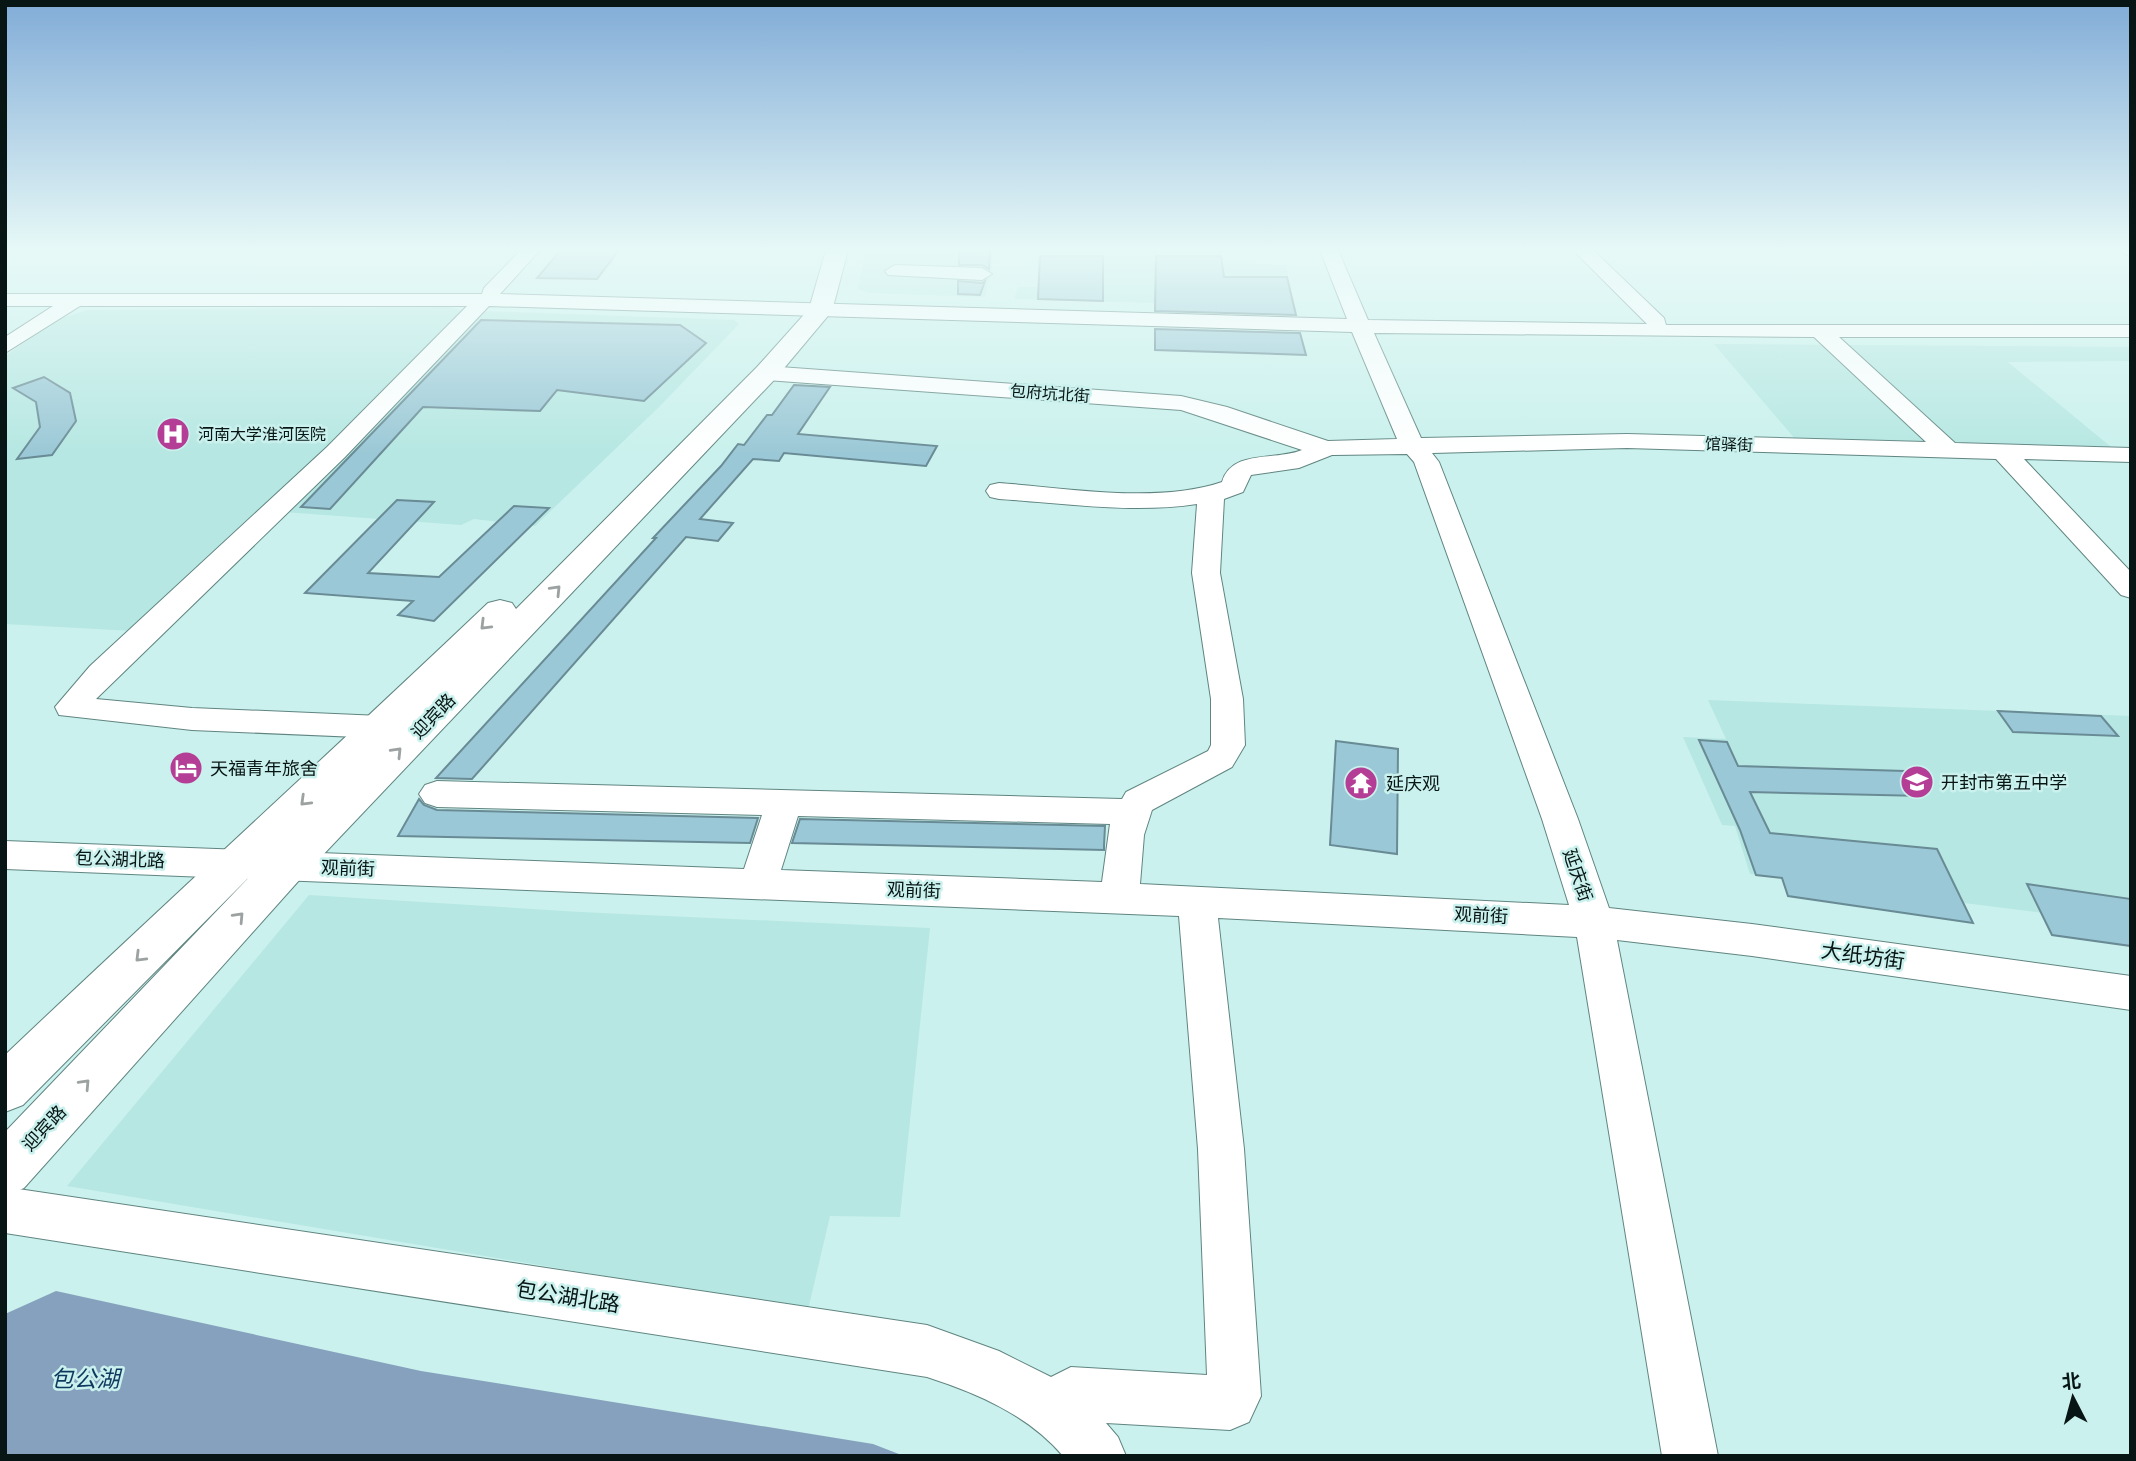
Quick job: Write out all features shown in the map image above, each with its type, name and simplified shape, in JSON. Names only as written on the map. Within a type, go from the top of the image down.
[{"type":"main road","name":"迎宾路","points":[[5,1089],[234,864],[302,805],[800,318]]},
{"type":"main road","name":"迎宾路","points":[[5,1170],[287,865],[766,373],[804,318]]},
{"type":"street","points":[[5,347],[48,318]]},
{"type":"street","points":[[381,727],[192,719],[71,706],[102,673],[335,452],[466,318]]},
{"type":"street","points":[[1248,318],[1661,326],[1821,332],[2131,331]]},
{"type":"street","points":[[1278,318],[1358,321]]},
{"type":"street","name":"延庆街","points":[[1357,318],[1404,432],[1426,462],[1480,603],[1594,922],[1690,1456]]},
{"type":"street","points":[[1653,318],[1661,326],[2131,323]]},
{"type":"street","points":[[1821,332],[1950,451]]},
{"type":"street","name":"包府坑北街","points":[[766,373],[1181,403],[1209,408],[1299,441],[1328,448]]},
{"type":"street","name":"馆驿街","points":[[1328,448],[1628,441],[2131,455]]},
{"type":"street","points":[[999,491],[1163,499],[1211,494],[1234,487],[1238,472],[1243,468],[1299,460],[1328,448]]},
{"type":"street","points":[[2003,452],[2131,589]]},
{"type":"street","points":[[1120,898],[1127,824],[1139,801],[1220,759],[1228,745],[1227,699],[1206,573],[1211,494]]},
{"type":"street","points":[[436,794],[1132,812]]},
{"type":"street","points":[[758,884],[784,803]]},
{"type":"street","name":"包公湖北路","points":[[5,855],[234,864]]},
{"type":"street","name":"观前街","points":[[234,864],[1120,898],[1594,922]]},
{"type":"street","points":[[1064,1417],[1071,1394],[1230,1404],[1234,1396],[1231,1281],[1222,1136],[1197,902]]},
{"type":"street","name":"大纸坊街","points":[[1594,922],[1752,940],[2131,993]]},
{"type":"street","name":"包公湖北路","points":[[5,1210],[927,1351],[975,1365],[1024,1391],[1064,1417],[1099,1456]]},
{"type":"shaded area","name":"河南大学淮河医院","points":[[458,318],[263,512],[133,631],[5,624],[5,356],[56,320]]},
{"type":"shaded area","points":[[478,318],[684,318],[734,320],[739,324],[658,408],[535,526],[474,519],[461,525],[284,512],[332,468]]},
{"type":"shaded area","points":[[1714,344],[2131,347],[2131,361],[2008,362],[2116,451],[1796,440]]},
{"type":"shaded area","name":"开封市第五中学","points":[[1708,700],[2131,716],[2131,924],[1964,903],[1961,895],[1750,874],[1735,826],[1722,825],[1683,737],[1726,739]]},
{"type":"shaded area","points":[[309,895],[580,912],[930,928],[900,1217],[830,1216],[808,1310],[67,1186]]},
{"type":"water","name":"包公湖","points":[[56,1291],[421,1371],[873,1444],[904,1456],[5,1456],[5,1314]]},
{"type":"building","points":[[481,320],[680,325],[706,343],[644,401],[557,390],[540,411],[423,407],[330,509],[301,507]]},
{"type":"building","points":[[1155,329],[1300,333],[1306,355],[1155,350]]},
{"type":"building","points":[[44,377],[70,393],[76,421],[52,455],[17,459],[40,427],[36,402],[13,388]]},
{"type":"building","points":[[794,385],[830,387],[798,434],[937,446],[926,466],[784,453],[779,461],[753,459],[700,519],[733,523],[718,541],[686,537],[472,779],[436,778],[656,538],[653,538],[721,466],[738,444],[744,445],[767,415],[772,415]]},
{"type":"building","points":[[397,500],[434,502],[368,573],[439,577],[514,506],[549,508],[434,621],[398,615],[413,601],[305,593]]},
{"type":"building","points":[[1998,711],[2101,716],[2118,736],[2013,732]]},
{"type":"building","points":[[1699,740],[1727,742],[1738,766],[1905,771],[1923,796],[1750,792],[1770,833],[1937,849],[1973,923],[1788,896],[1782,878],[1756,875],[1740,830]]},
{"type":"building","points":[[1336,741],[1398,749],[1397,854],[1330,845]]},
{"type":"building","points":[[419,799],[424,805],[437,810],[758,818],[750,843],[398,836]]},
{"type":"building","points":[[800,819],[1105,826],[1104,850],[792,843]]},
{"type":"building","points":[[2027,884],[2131,899],[2131,946],[2052,935]]},
{"type":"place","name":"河南大学淮河医院","points":[[173,434]]},
{"type":"place","name":"天福青年旅舍","points":[[186,768]]},
{"type":"place","name":"开封市第五中学","points":[[1917,782]]},
{"type":"place","name":"延庆观","points":[[1361,783]]}]
